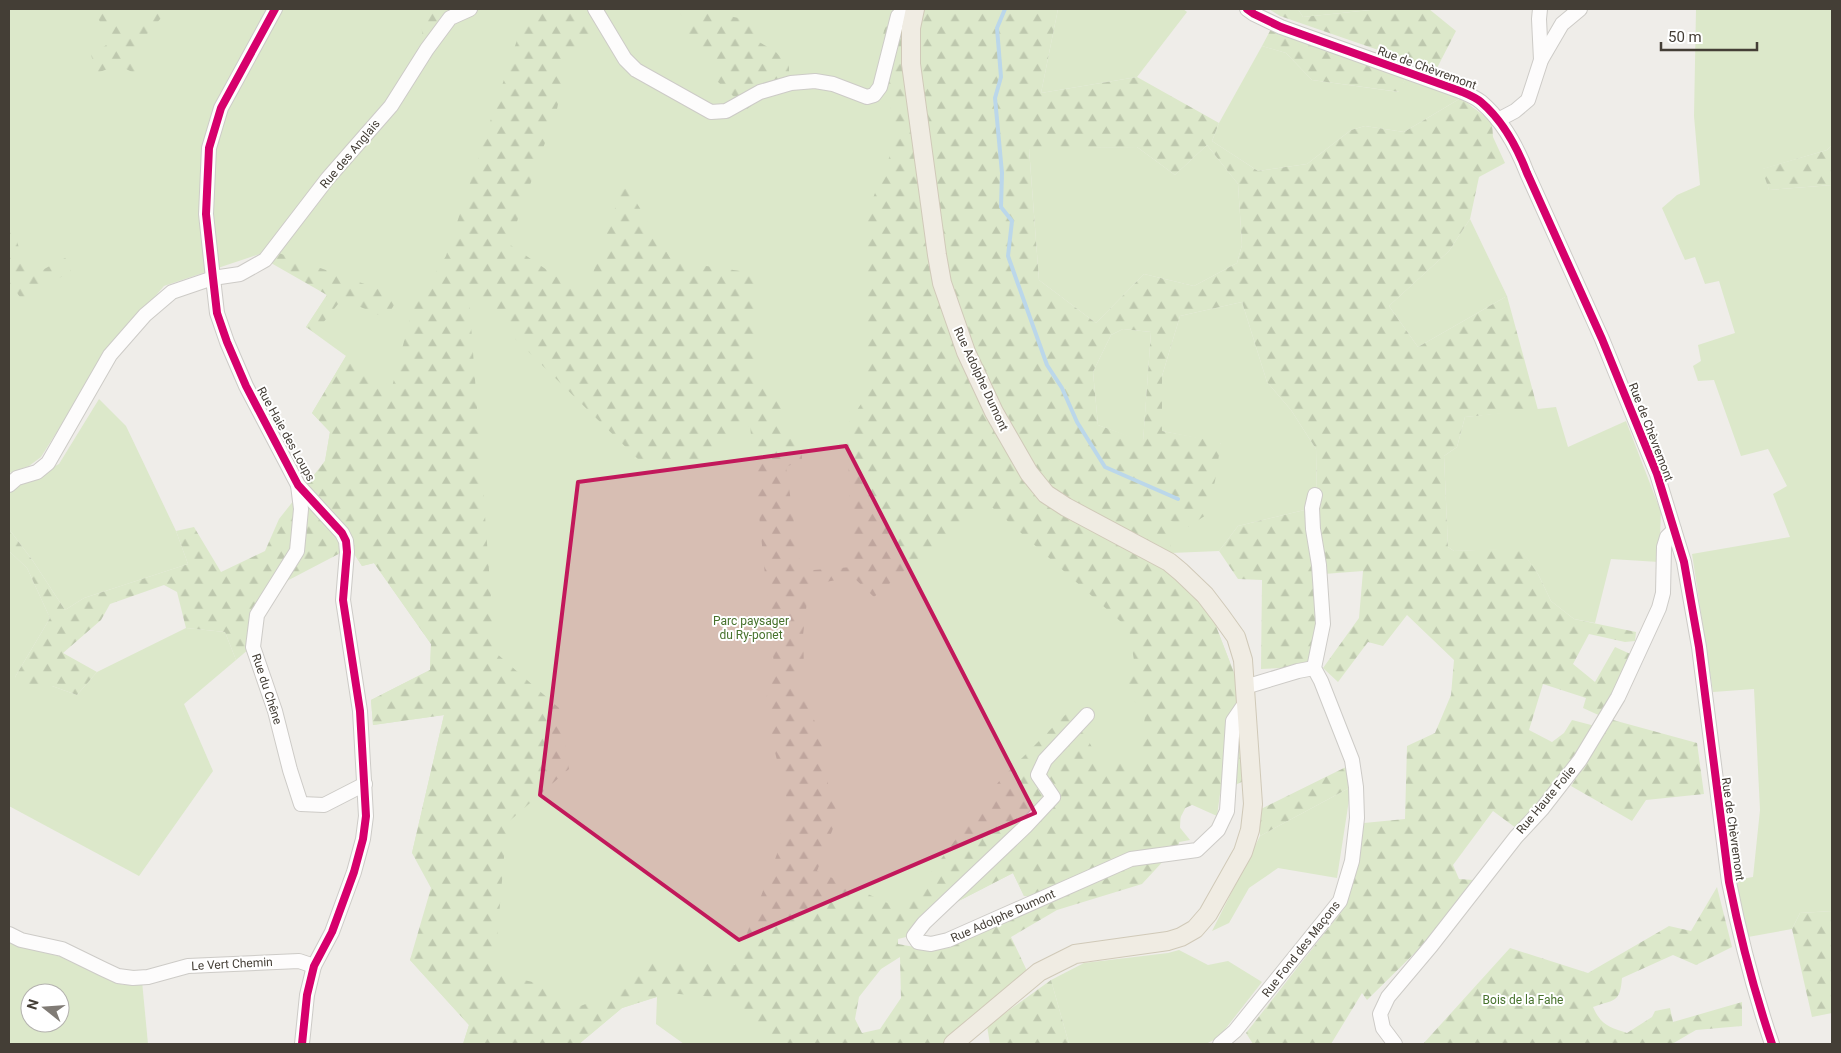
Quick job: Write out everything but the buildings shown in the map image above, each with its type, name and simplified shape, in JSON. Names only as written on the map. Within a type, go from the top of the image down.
[{"type":"main road","name":"Rue Adolphe Dumont","points":[[915,9],[911,28],[911,64],[937,255],[942,283],[966,352],[994,412],[1029,473],[1046,494],[1066,507],[1169,562],[1205,595],[1236,637],[1243,660],[1253,804],[1250,830],[1243,852],[1208,914],[1195,929],[1181,938],[1075,954],[1054,963],[1039,972],[953,1044]]},
{"type":"street","name":"Rue Haie des Loups","points":[[275,9],[221,108],[209,148],[206,214],[218,313],[227,342],[246,386],[298,484],[342,533],[346,541],[347,552],[343,600],[360,711],[366,816],[363,838],[354,872],[332,932],[314,966],[307,995],[302,1044]]},
{"type":"street","name":"Rue des Anglais","points":[[9,485],[16,478],[36,472],[48,463],[110,355],[145,315],[172,292],[213,278],[240,274],[265,260],[328,178],[391,106],[427,49],[450,18],[470,9]]},
{"type":"street","points":[[595,9],[625,59],[636,70],[711,112],[726,111],[760,92],[791,83],[816,81],[833,84],[867,97],[874,95],[880,87],[898,16],[906,9]]},
{"type":"street","name":"Rue de Chèvremont","points":[[1247,9],[1281,27],[1460,90],[1480,101],[1498,120],[1521,157],[1602,339],[1657,474],[1684,562],[1699,648],[1729,882],[1736,918],[1757,998],[1772,1044]]},
{"type":"street","points":[[1540,9],[1541,60]]},
{"type":"street","points":[[1498,120],[1515,111],[1528,100],[1541,60],[1562,24],[1580,9]]},
{"type":"street","name":"Rue du Chêne","points":[[298,484],[301,509],[297,551],[257,615],[253,647],[275,711],[301,804],[324,805],[365,784]]},
{"type":"street","points":[[1245,694],[1298,671],[1314,668],[1323,624],[1319,566],[1313,529],[1312,508],[1315,494]]},
{"type":"street","name":"Rue Haute Folie","points":[[1395,1044],[1383,1028],[1380,1014],[1388,997],[1432,946],[1516,837],[1580,760],[1618,697],[1659,608],[1663,593],[1664,546],[1667,537],[1674,530]]},
{"type":"street","name":"Rue Fond des Maçons","points":[[1220,1044],[1241,1023],[1340,901],[1352,861],[1357,818],[1356,787],[1352,760],[1321,681],[1314,668]]},
{"type":"street","name":"Rue Adolphe Dumont","points":[[1087,715],[1045,760],[1038,776],[1053,797],[1019,833],[924,923],[914,936],[918,942],[931,944],[948,940],[1131,859],[1197,850],[1218,830],[1227,811],[1233,721],[1245,694]]},
{"type":"street","name":"Le Vert Chemin","points":[[9,934],[21,940],[62,949],[118,976],[133,978],[148,977],[188,966],[299,961],[314,966]]},
{"type":"highlighted area","points":[[846,446],[1035,813],[739,940],[540,795],[578,482]]},
{"type":"green space","name":"Parc paysager du Ry-ponet","points":[[9,9],[909,9],[933,294],[1168,520],[1221,443],[1162,431],[1162,376],[1180,316],[1242,302],[1267,382],[1291,410],[1316,449],[1317,507],[1238,526],[1219,551],[1171,553],[1174,574],[1212,616],[1236,678],[1217,816],[1188,803],[1177,824],[1190,840],[1132,851],[1024,896],[1013,873],[947,907],[904,911],[817,1044],[684,1044],[656,1024],[657,997],[622,1008],[579,1044],[463,1044],[469,1025],[410,960],[442,880],[412,853],[444,715],[373,725],[371,700],[430,670],[431,644],[374,563],[362,566],[309,483],[325,461],[330,432],[312,413],[346,356],[306,327],[327,295],[263,253],[164,286],[106,354],[41,457],[29,466],[9,473]]},
{"type":"green space","points":[[93,9],[110,9],[124,36],[150,9],[169,9],[134,49],[142,66],[134,73],[118,65],[97,73],[91,55],[111,42]]},
{"type":"green space","points":[[420,9],[444,9],[446,16],[423,44]]},
{"type":"green space","points":[[529,9],[627,9],[568,56],[557,109],[509,244],[585,296],[624,182],[672,261],[754,273],[756,383],[783,394],[783,438],[801,439],[802,460],[786,467],[801,571],[852,567],[847,425],[867,395],[865,218],[897,138],[890,104],[877,89],[880,48],[889,9],[1058,9],[1041,93],[1137,77],[1219,123],[1212,141],[1258,171],[1307,164],[1351,130],[1365,126],[1404,132],[1461,98],[1492,122],[1493,137],[1505,163],[1479,177],[1470,219],[1449,251],[1389,306],[1418,347],[1507,296],[1538,410],[1465,417],[1457,447],[1444,456],[1448,547],[1454,551],[1520,548],[1538,574],[1551,601],[1574,619],[1636,632],[1635,641],[1625,642],[1589,634],[1573,664],[1595,682],[1615,647],[1637,657],[1605,718],[1583,708],[1586,698],[1543,684],[1529,730],[1552,742],[1564,733],[1572,720],[1599,727],[1520,831],[1493,811],[1453,865],[1459,879],[1474,880],[1429,939],[1367,1000],[1362,993],[1331,1044],[1253,1044],[1246,1033],[1345,907],[1364,823],[1405,819],[1407,746],[1435,733],[1451,695],[1454,660],[1407,615],[1383,646],[1368,642],[1338,682],[1323,668],[1359,618],[1363,571],[1324,574],[1324,628],[1308,667],[1261,669],[1262,580],[1238,579],[1219,551],[1238,526],[1317,507],[1316,449],[1291,410],[1267,382],[1242,302],[1180,316],[1162,376],[1162,431],[1221,442],[1215,481],[1206,515],[1188,527],[1168,520],[1174,574],[1212,616],[1236,678],[1246,780],[1181,810],[1179,844],[1142,884],[1057,910],[1011,937],[1028,973],[946,1044],[778,1044],[723,998],[668,993],[622,1008],[579,1044],[463,1044],[469,1025],[410,960],[431,888],[412,853],[444,715],[373,725],[371,700],[430,670],[431,644],[374,563],[362,566],[350,548],[283,583],[256,616],[249,649],[236,660],[225,632],[186,628],[177,592],[164,585],[110,604],[101,620],[63,653],[97,672],[77,695],[52,686],[36,693],[15,677],[50,618],[27,568],[9,551],[9,529],[33,561],[65,610],[84,598],[188,564],[176,531],[194,527],[221,572],[265,551],[279,519],[325,461],[330,432],[312,413],[346,356],[356,365],[392,387],[412,311],[446,256],[518,37]],"holes":[[[1207,145],[1238,184],[1242,245],[1237,263],[1194,286],[1144,274],[1096,323],[1039,280],[1029,149],[1137,147],[1175,175]],[[468,284],[495,319],[642,463],[697,461],[750,425],[774,665],[764,708],[787,800],[777,854],[735,965],[651,962],[602,998],[564,1012],[558,988],[494,973],[507,823],[569,769],[559,708],[495,652]],[[1123,329],[1151,332],[1143,441],[1098,425],[1093,372],[1111,335]],[[985,501],[1129,629],[1135,667],[1126,690],[1145,715],[1139,764],[1099,760],[1071,709],[1000,780],[903,910],[817,871],[838,815],[828,784],[821,734],[792,675],[804,669],[803,635],[809,585],[853,577],[874,597]],[[1013,873],[1024,896],[1054,900],[991,924],[949,948],[925,949],[898,944],[898,939],[910,936],[947,907]],[[900,957],[901,998],[880,1029],[862,1033],[855,1019],[859,997],[881,969]]]},
{"type":"green space","points":[[676,9],[710,9],[712,13],[755,21],[759,42],[775,51],[789,66],[789,88],[761,98],[747,109],[717,81],[714,53],[686,47],[687,21]]},
{"type":"green space","points":[[1058,9],[1183,9],[1187,12],[1137,77],[1041,93]]},
{"type":"green space","points":[[1269,9],[1298,9],[1303,17],[1380,9],[1429,9],[1456,31],[1436,70],[1280,16]]},
{"type":"green space","points":[[1298,9],[1380,9],[1303,17]]},
{"type":"green space","points":[[1696,9],[1832,9],[1832,145],[1827,150],[1763,169],[1769,190],[1832,185],[1832,911],[1800,913],[1792,929],[1748,937],[1735,880],[1753,877],[1760,810],[1754,689],[1713,692],[1692,554],[1790,537],[1773,494],[1787,486],[1768,449],[1741,456],[1714,380],[1698,381],[1693,366],[1701,361],[1698,345],[1735,333],[1719,281],[1705,284],[1695,257],[1685,260],[1662,208],[1677,195],[1700,185],[1694,116]]},
{"type":"green space","points":[[1271,29],[1405,79],[1400,92],[1312,80],[1286,53],[1262,46]]},
{"type":"green space","points":[[1262,46],[1286,53],[1312,80],[1399,92],[1405,79],[1461,98],[1404,132],[1365,126],[1351,130],[1307,164],[1258,171],[1212,141],[1219,123]]},
{"type":"green space","points":[[1207,145],[1238,184],[1242,245],[1237,263],[1194,286],[1144,274],[1096,323],[1039,280],[1029,148],[1137,147],[1175,175]]},
{"type":"green space","points":[[1832,145],[1832,185],[1769,190],[1762,169],[1827,150]]},
{"type":"green space","points":[[9,211],[27,278],[67,257],[71,271],[22,300],[15,290],[9,294]]},
{"type":"green space","points":[[1470,219],[1507,296],[1418,347],[1389,306],[1449,251]]},
{"type":"green space","points":[[276,252],[395,295],[394,305],[386,318],[342,299],[315,333],[306,327],[327,295],[271,263]]},
{"type":"green space","points":[[1123,329],[1151,332],[1143,442],[1098,425],[1093,372],[1111,335]]},
{"type":"green space","points":[[99,399],[126,426],[176,531],[188,564],[84,598],[65,610],[33,561],[9,529],[9,492],[14,487],[59,464]]},
{"type":"green space","points":[[1556,407],[1568,447],[1626,421],[1661,512],[1659,562],[1611,559],[1595,623],[1574,619],[1551,601],[1538,574],[1520,549],[1454,551],[1448,547],[1444,456],[1457,447],[1465,417]]},
{"type":"green space","points":[[9,551],[27,568],[50,618],[15,677],[52,686],[77,695],[97,672],[186,628],[225,632],[236,660],[184,704],[213,771],[139,876],[9,806]]},
{"type":"green space","points":[[1613,720],[1697,743],[1704,794],[1646,800],[1632,821],[1571,786]]},
{"type":"green space","points":[[1350,765],[1351,787],[1260,836],[1259,810]]},
{"type":"green space","points":[[1351,787],[1337,878],[1278,868],[1249,888],[1229,923],[1212,931],[1260,836]]},
{"type":"green space","name":"Bois de la Fahe","points":[[1717,887],[1732,947],[1696,965],[1673,955],[1622,978],[1620,992],[1615,999],[1593,1007],[1603,1022],[1627,1033],[1652,1017],[1655,1011],[1670,1008],[1673,1022],[1742,1002],[1742,1026],[1696,1030],[1672,1044],[1423,1044],[1510,948],[1588,973],[1669,926],[1691,931]]},
{"type":"green space","points":[[1832,911],[1832,1013],[1812,1017],[1792,929],[1800,913]]},
{"type":"green space","points":[[9,941],[18,946],[62,957],[123,985],[142,981],[148,1044],[9,1044]]},
{"type":"green space","points":[[1179,950],[1208,965],[1228,961],[1262,982],[1219,1037],[1206,1044],[1069,1044],[1051,980],[1084,963]]},
{"type":"green space","points":[[1051,980],[1069,1044],[990,1044],[987,1026]]},
{"type":"waterway","points":[[1005,9],[997,28],[1001,77],[995,98],[1002,173],[1001,207],[1012,221],[1008,256],[1047,365],[1062,388],[1077,422],[1105,467],[1178,499]]},
{"type":"cycle path","points":[[275,9],[221,108],[209,148],[206,214],[217,313],[227,342],[246,386],[298,485],[342,533],[346,541],[347,552],[343,600],[360,711],[366,816],[363,839],[354,872],[332,932],[314,966],[307,995],[302,1044]]},
{"type":"cycle path","points":[[1247,9],[1281,27],[1474,97],[1496,117],[1519,153],[1602,339],[1657,474],[1684,562],[1699,647],[1729,882],[1748,964],[1772,1044]]}]
